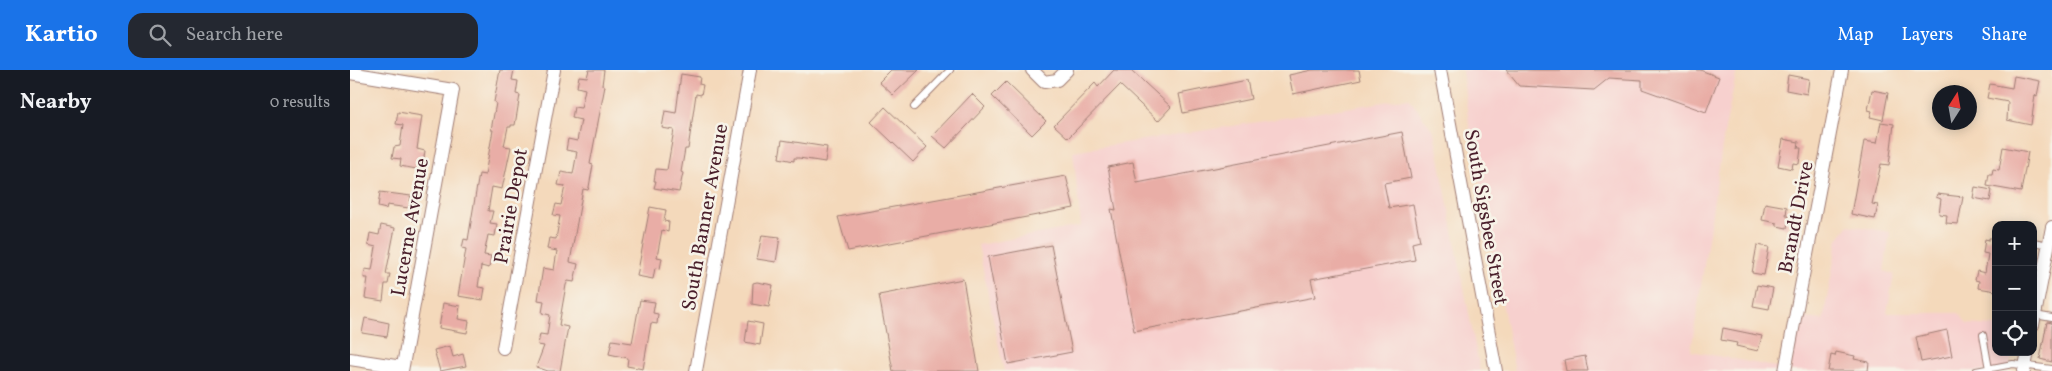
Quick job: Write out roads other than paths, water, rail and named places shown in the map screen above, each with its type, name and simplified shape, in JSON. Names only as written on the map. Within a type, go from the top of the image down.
[{"type":"street","name":"Prairie Depot","points":[[503,348],[554,70]]},
{"type":"street","name":"South Banner Avenue","points":[[696,371],[750,70]]},
{"type":"street","points":[[1032,70],[1044,82],[1057,80],[1067,70]]},
{"type":"street","name":"South Sigsbee Street","points":[[1440,70],[1496,371]]},
{"type":"street","name":"Brandt Drive","points":[[1785,371],[1842,70]]},
{"type":"street","name":"Lucerne Avenue","points":[[350,73],[453,90],[402,369]]},
{"type":"street","points":[[2036,311],[2052,227]]},
{"type":"street","points":[[350,359],[402,369]]},
{"type":"lane","points":[[914,107],[950,70]]},
{"type":"lane","points":[[2037,243],[2049,245]]},
{"type":"lane","points":[[2037,320],[2052,318]]},
{"type":"lane","points":[[1983,335],[1988,369]]},
{"type":"lane","points":[[1976,371],[2013,364],[2025,368],[2052,369]]}]
